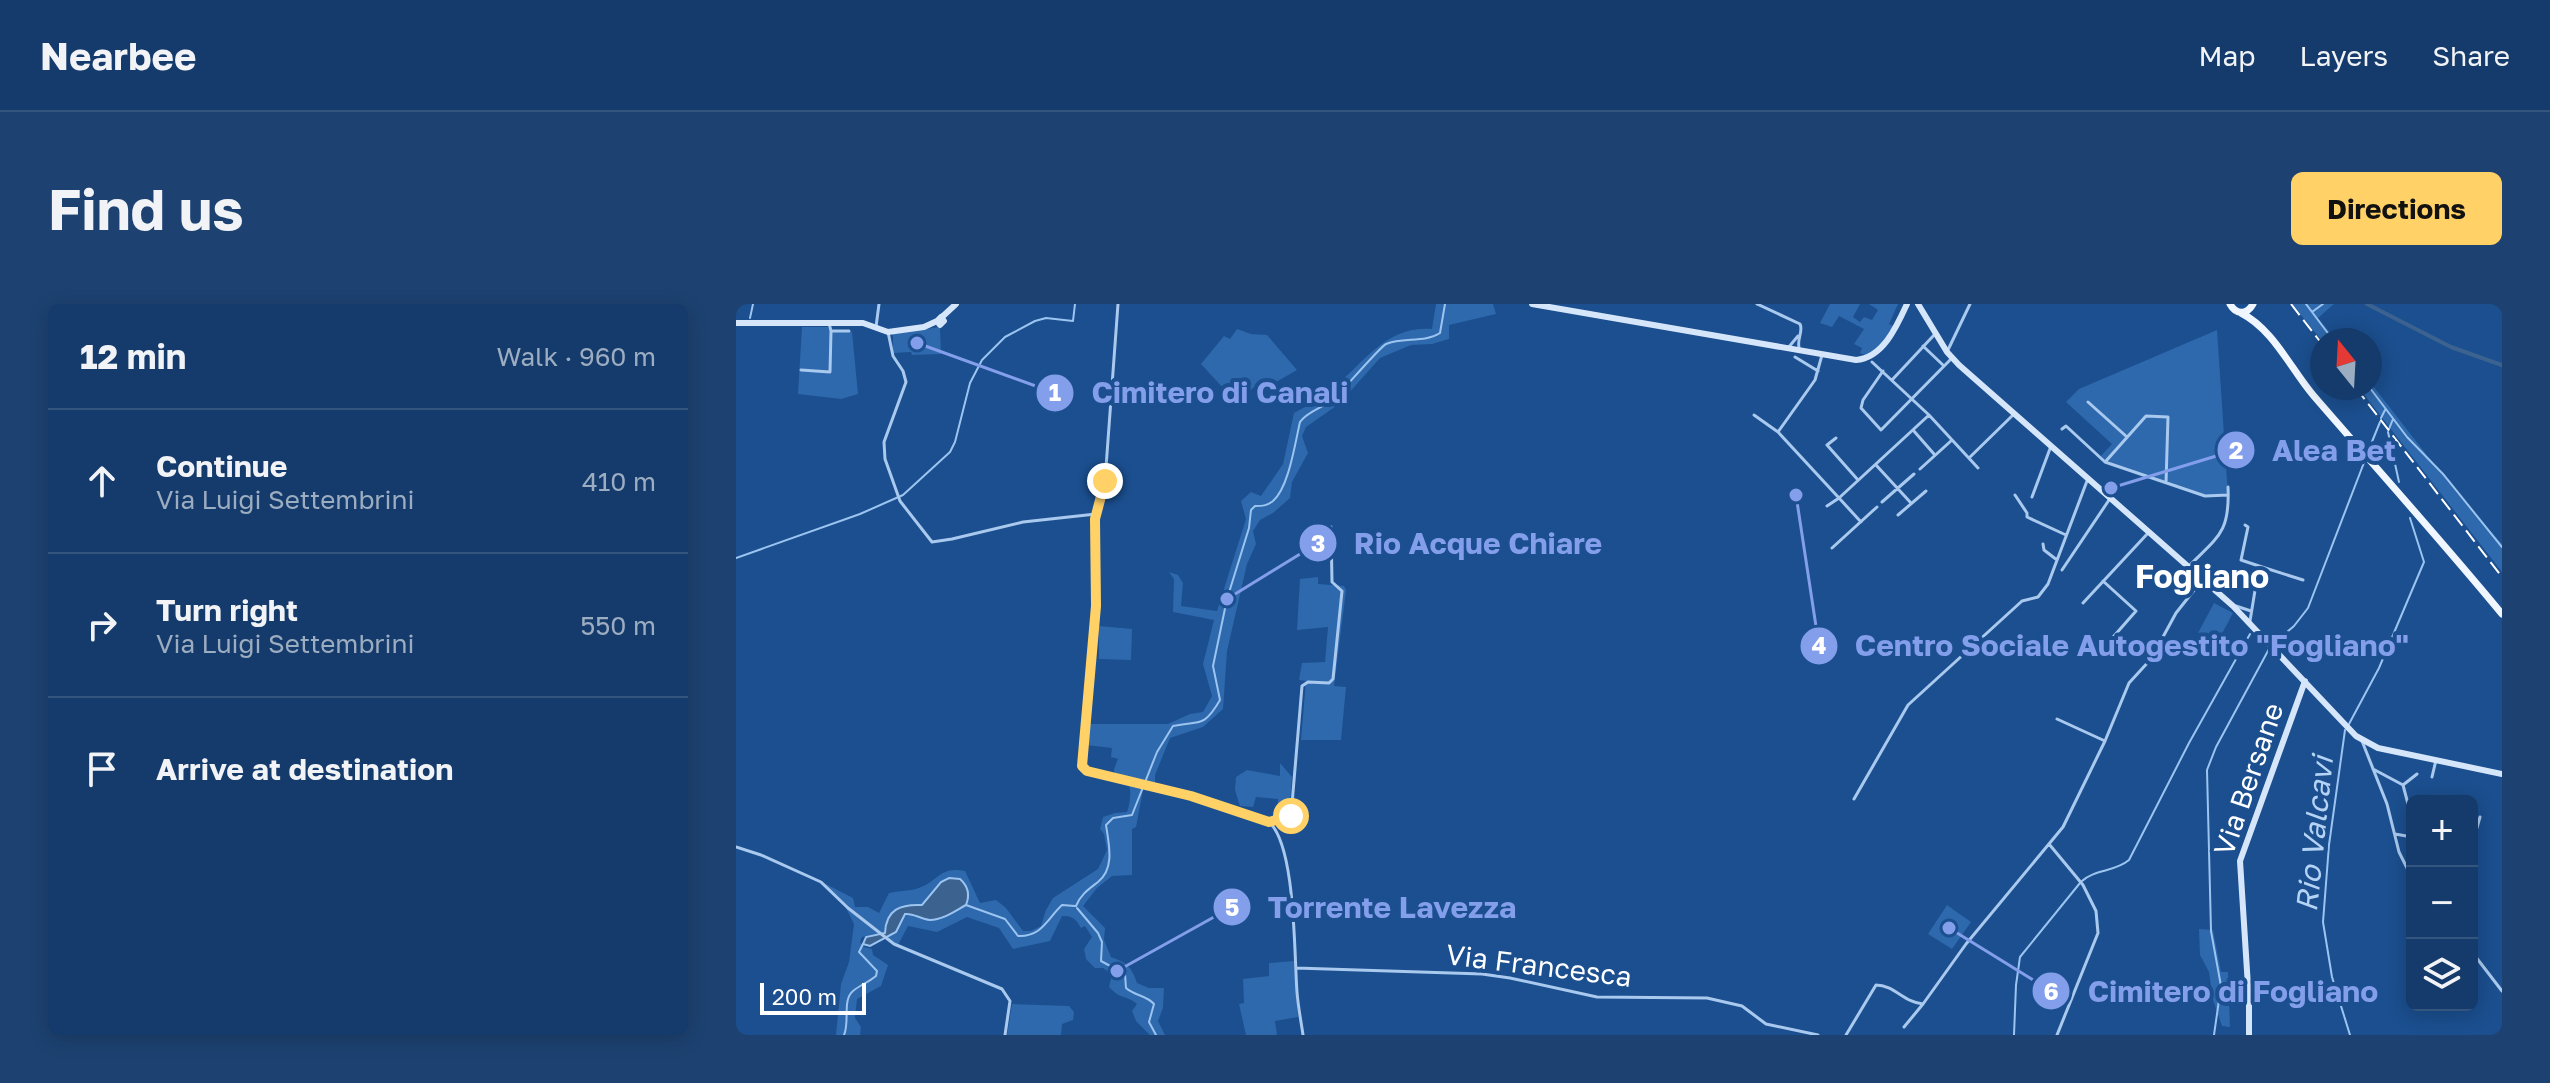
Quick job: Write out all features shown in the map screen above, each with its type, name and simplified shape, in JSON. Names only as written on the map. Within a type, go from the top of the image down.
[{"type":"main road","points":[[2230,304],[2263,330],[2311,393],[2502,614]]},
{"type":"main road","points":[[2241,313],[2248,311],[2253,304]]},
{"type":"main road","points":[[2253,304],[2263,330]]},
{"type":"street","points":[[876,327],[879,304]]},
{"type":"street","points":[[736,323],[830,327],[863,323],[888,332],[924,327],[940,321],[956,304]]},
{"type":"street","points":[[1118,304],[1105,481],[1103,498],[1096,514],[1093,654],[1081,763],[1087,771],[1147,785],[1269,822],[1302,815]]},
{"type":"street","points":[[1532,304],[1788,348],[1818,371]]},
{"type":"street","points":[[1757,304],[1800,324],[1802,328],[1798,336],[1788,348]]},
{"type":"street","points":[[1918,304],[1949,355],[2233,606],[2362,741],[2387,804],[2399,852],[2406,867]]},
{"type":"street","points":[[1883,371],[1861,408],[1881,430],[1944,366],[1970,304]]},
{"type":"street","points":[[1798,354],[1856,360],[1874,355],[1908,305]]},
{"type":"street","points":[[830,327],[849,331]]},
{"type":"street","points":[[801,370],[830,372],[830,327]]},
{"type":"street","points":[[888,332],[893,356],[906,382],[884,442],[885,459],[900,501],[932,542],[1023,522],[1096,514]]},
{"type":"street","points":[[1892,380],[1935,334]]},
{"type":"street","points":[[1798,336],[1798,354]]},
{"type":"street","points":[[1923,346],[1944,366]]},
{"type":"street","points":[[1778,432],[1815,380],[1822,355]]},
{"type":"street","points":[[1872,362],[1929,415],[1978,468]]},
{"type":"street","points":[[2088,402],[2128,437]]},
{"type":"street","points":[[1969,458],[2014,414]]},
{"type":"street","points":[[1754,415],[1778,432],[1861,522]]},
{"type":"street","points":[[1827,506],[1929,415]]},
{"type":"street","points":[[2105,462],[2146,416],[2168,417],[2166,483]]},
{"type":"street","points":[[2062,429],[2066,426],[2105,462],[2205,496],[2228,495]]},
{"type":"street","points":[[1913,430],[1935,455]]},
{"type":"street","points":[[1836,438],[1827,445],[1858,480]]},
{"type":"street","points":[[1920,469],[1952,440]]},
{"type":"street","points":[[2032,497],[2051,446]]},
{"type":"street","points":[[1876,465],[1911,503]]},
{"type":"street","points":[[1882,502],[1914,474]]},
{"type":"street","points":[[1854,799],[1908,705],[2022,601],[2041,595],[2089,478]]},
{"type":"street","points":[[2189,566],[2228,519],[2228,487]]},
{"type":"street","points":[[1898,515],[1926,491]]},
{"type":"street","points":[[2015,495],[2027,517],[2066,535]]},
{"type":"street","points":[[2062,570],[2111,497]]},
{"type":"street","points":[[1832,548],[1877,507]]},
{"type":"street","points":[[2245,525],[2248,527],[2241,560],[2303,580]]},
{"type":"street","points":[[1291,816],[1302,686],[1308,682],[1329,683],[1333,679],[1342,591],[1332,582],[1331,527]]},
{"type":"street","points":[[2083,603],[2149,532]]},
{"type":"street","points":[[2043,544],[2044,550],[2057,560]]},
{"type":"street","points":[[2250,624],[2259,566]]},
{"type":"street","points":[[1904,1027],[1966,944],[2063,827],[2129,683],[2151,659],[2176,613],[2203,579]]},
{"type":"street","points":[[2103,581],[2136,611],[2107,644],[2112,650]]},
{"type":"street","points":[[2233,606],[2251,611]]},
{"type":"street","name":"Via Bersane","points":[[2249,1035],[2240,861],[2305,681]]},
{"type":"street","points":[[2057,719],[2105,741]]},
{"type":"street","points":[[2362,741],[2378,748],[2502,774]]},
{"type":"street","points":[[2432,777],[2436,760]]},
{"type":"street","points":[[2373,769],[2403,785],[2406,796]]},
{"type":"street","points":[[2403,785],[2417,774]]},
{"type":"street","points":[[2478,824],[2480,817]]},
{"type":"street","points":[[1269,822],[1281,838],[1294,920],[1303,1035]]},
{"type":"street","points":[[2395,834],[2406,836]]},
{"type":"street","points":[[2049,844],[2083,885],[2096,911],[2098,933],[2057,1035]]},
{"type":"street","points":[[736,847],[821,882],[887,939],[1006,992],[1010,1001],[1005,1035]]},
{"type":"street","points":[[2478,960],[2502,991]]},
{"type":"street","name":"Via Francesca","points":[[1296,968],[1494,975],[1597,997],[1707,998],[1742,1006],[1766,1024],[1818,1035]]},
{"type":"street","points":[[1846,1035],[1876,985],[1886,986],[1916,1004],[1923,1004]]},
{"type":"shaded area","points":[[1436,304],[1493,304],[1496,314],[1449,325],[1449,339],[1411,345],[1380,358],[1339,404],[1306,427],[1302,436],[1308,453],[1292,482],[1290,498],[1260,520],[1253,531],[1256,544],[1247,564],[1227,651],[1223,709],[1203,727],[1170,738],[1155,775],[1155,784],[1148,783],[1143,790],[1136,827],[1132,829],[1132,875],[1112,876],[1097,888],[1083,906],[1105,928],[1104,940],[1111,957],[1128,966],[1137,983],[1149,988],[1164,988],[1163,1008],[1158,1021],[1165,1035],[1150,1035],[1136,1021],[1132,1011],[1137,1004],[1113,991],[1109,987],[1112,975],[1103,968],[1095,968],[1086,959],[1084,949],[1092,937],[1085,926],[1081,928],[1072,917],[1062,916],[1050,941],[1013,949],[999,928],[967,917],[937,932],[908,926],[898,945],[884,937],[896,932],[905,914],[927,918],[946,916],[941,882],[922,906],[904,906],[895,911],[883,934],[834,895],[880,933],[862,937],[860,942],[888,965],[881,986],[857,999],[855,1018],[861,1027],[860,1035],[836,1035],[841,984],[849,962],[854,924],[846,908],[814,878],[853,898],[855,907],[868,907],[879,913],[889,893],[916,889],[949,871],[965,871],[980,903],[996,900],[1023,931],[1041,926],[1053,898],[1098,869],[1107,850],[1100,829],[1103,817],[1127,812],[1129,805],[1128,783],[1115,780],[1114,769],[1118,759],[1111,757],[1112,748],[1086,745],[1088,724],[1168,724],[1203,712],[1212,696],[1203,664],[1214,620],[1173,612],[1174,579],[1169,572],[1178,575],[1183,583],[1181,606],[1217,611],[1246,519],[1241,501],[1251,492],[1261,496],[1283,464],[1294,413],[1327,393],[1389,339],[1416,329],[1432,329]]},
{"type":"shaded area","points":[[1830,304],[1860,304],[1853,317],[1860,322],[1864,317],[1872,320],[1878,310],[1869,304],[1898,304],[1889,324],[1893,326],[1878,350],[1868,356],[1860,353],[1862,348],[1854,344],[1864,329],[1839,316],[1832,327],[1820,323]]},
{"type":"shaded area","points":[[2292,304],[2334,304],[2318,318],[2326,328],[2311,328]]},
{"type":"shaded area","points":[[802,327],[830,327],[831,331],[852,332],[858,394],[841,399],[798,394]]},
{"type":"shaded area","points":[[940,327],[941,354],[893,353],[893,334]]},
{"type":"shaded area","points":[[1237,329],[1267,335],[1297,370],[1276,382],[1264,379],[1236,402],[1201,364],[1224,336],[1230,339]]},
{"type":"shaded area","points":[[2217,330],[2228,495],[2205,496],[2099,458],[2112,444],[2066,402],[2079,389]]},
{"type":"shaded area","points":[[2382,397],[2454,490],[2502,544],[2502,572],[2368,400],[2382,400]]},
{"type":"shaded area","points":[[1318,577],[1318,584],[1344,586],[1346,590],[1334,686],[1346,687],[1341,740],[1301,740],[1306,681],[1299,680],[1302,663],[1325,662],[1328,627],[1297,630],[1300,579]]},
{"type":"shaded area","points":[[2214,603],[2233,613],[2217,643],[2198,633]]},
{"type":"shaded area","points":[[1099,626],[1132,629],[1131,660],[1099,659]]},
{"type":"shaded area","points":[[1280,763],[1292,777],[1289,815],[1277,817],[1278,799],[1256,797],[1253,807],[1240,806],[1235,790],[1236,777],[1247,770],[1280,776]]},
{"type":"shaded area","points":[[949,878],[960,879],[965,885],[968,894],[966,905],[935,920],[905,914],[896,932],[870,946],[863,944],[866,937],[885,933],[892,913],[901,907],[922,905],[941,882]]},
{"type":"shaded area","points":[[1947,905],[1971,922],[1952,949],[1928,934]]},
{"type":"shaded area","points":[[2199,929],[2213,930],[2221,972],[2228,972],[2230,1027],[2222,1026],[2213,1000],[2209,972],[2200,955]]},
{"type":"shaded area","points":[[1294,961],[1298,1017],[1275,1021],[1277,1035],[1246,1035],[1239,1004],[1244,1003],[1243,979],[1269,976],[1269,963]]},
{"type":"shaded area","points":[[1012,1004],[1069,1006],[1074,1012],[1073,1020],[1062,1024],[1061,1035],[1007,1035]]},
{"type":"waterway","points":[[750,318],[753,304]]},
{"type":"waterway","points":[[736,558],[860,514],[903,495],[950,452],[970,383],[982,360],[1005,337],[1035,321],[1046,318],[1073,321],[1075,304]]},
{"type":"waterway","points":[[1076,906],[1107,870],[1110,856],[1106,825],[1113,818],[1132,815],[1157,752],[1173,726],[1205,719],[1220,700],[1213,666],[1251,510],[1255,506],[1269,504],[1279,494],[1291,464],[1300,422],[1335,398],[1386,344],[1428,338],[1440,333],[1445,304]]},
{"type":"waterway","points":[[2306,304],[2324,328]]},
{"type":"waterway","points":[[2312,312],[2323,304]]},
{"type":"waterway","points":[[2367,304],[2451,347],[2502,365]]},
{"type":"waterway","points":[[2379,400],[2502,547]]},
{"type":"waterway","points":[[2381,418],[2385,410]]},
{"type":"waterway","name":"Rio Valcavi","points":[[2389,429],[2393,419]]},
{"type":"waterway","points":[[2367,454],[2380,422]]},
{"type":"waterway","name":"Rio Valcavi","points":[[2388,432],[2399,482]]},
{"type":"waterway","points":[[2273,644],[2294,626],[2308,608],[2365,460]]},
{"type":"waterway","name":"Rio Valcavi","points":[[2349,724],[2379,668],[2424,562],[2410,518]]},
{"type":"waterway","points":[[2082,881],[2129,860],[2250,634]]},
{"type":"waterway","points":[[2214,1035],[2221,986],[2211,931],[2207,770],[2216,747],[2269,649]]},
{"type":"waterway","name":"Rio Valcavi","points":[[2345,730],[2329,845],[2323,922],[2332,977],[2350,1035]]},
{"type":"waterway","points":[[2014,1035],[2020,957],[2080,883]]},
{"type":"waterway","points":[[966,905],[1005,919],[1018,936],[1039,930],[1062,905],[1075,906]]},
{"type":"waterway","points":[[1077,908],[1098,933],[1102,942],[1101,961],[1125,974],[1126,988],[1154,1004],[1149,1022],[1156,1035]]},
{"type":"waterway","points":[[844,1035],[850,995],[876,976],[877,971],[859,952],[863,944]]},
{"type":"railway","points":[[2291,304],[2310,329]]},
{"type":"railway","points":[[2365,400],[2502,577]]},
{"type":"place","name":"Cimitero di Canali","points":[[917,343]]},
{"type":"place","name":"Alea Bet","points":[[2111,488]]},
{"type":"place","name":"Centro Sociale Autogestito \"Fogliano\"","points":[[1796,495]]},
{"type":"place","name":"Rio Acque Chiare","points":[[1227,599]]},
{"type":"place","name":"Cimitero di Fogliano","points":[[1949,928]]},
{"type":"place","name":"Torrente Lavezza","points":[[1117,971]]},
{"type":"district","name":"Fogliano","points":[[2202,576]]},
{"type":"route","points":[[1105,481],[1095,519],[1096,606],[1082,766],[1087,771],[1191,796],[1269,822],[1291,816]]}]
